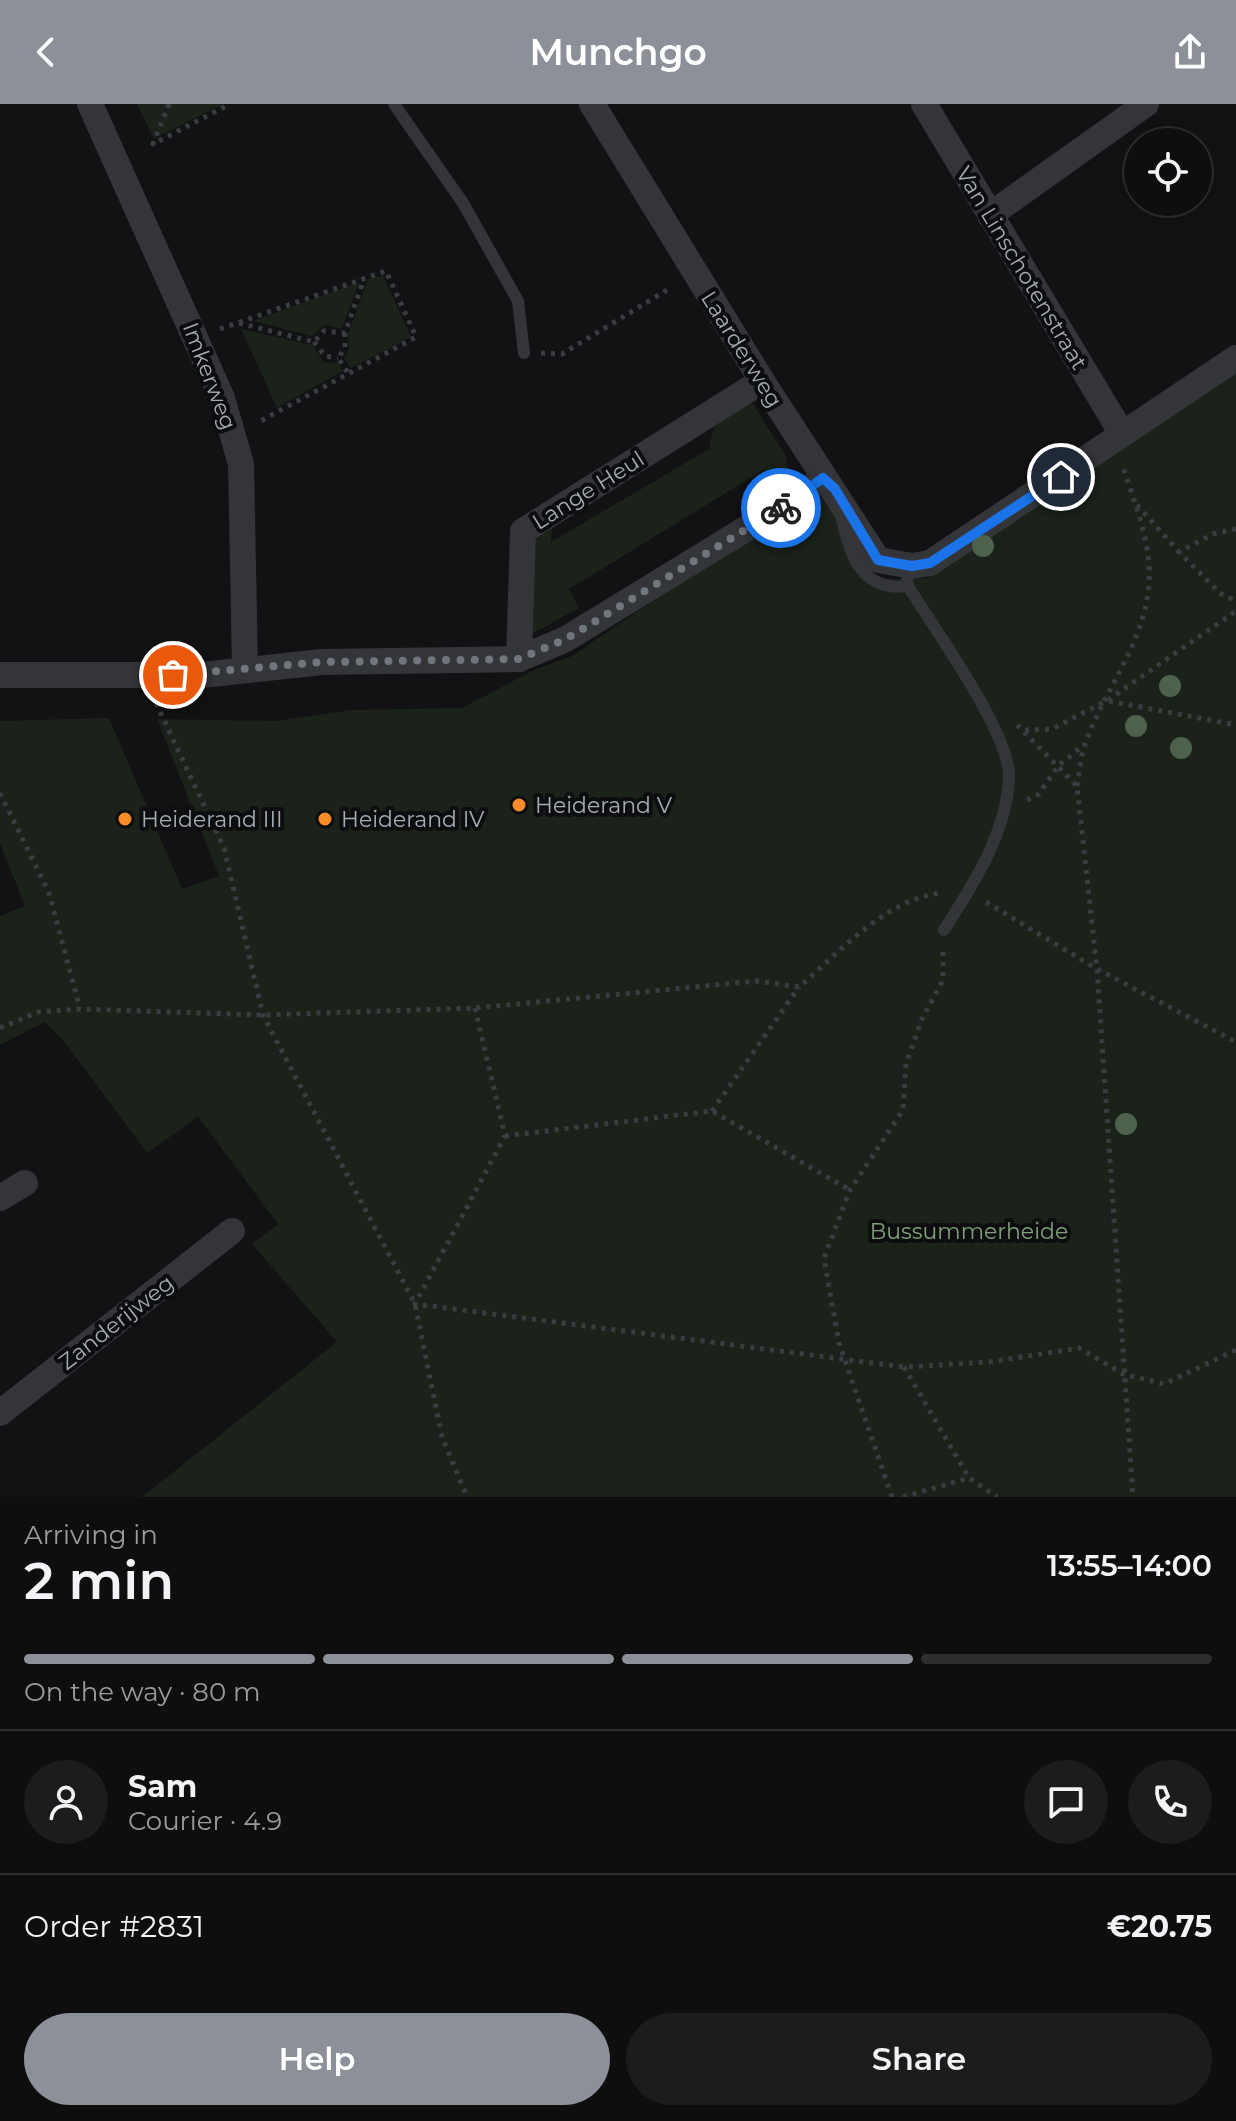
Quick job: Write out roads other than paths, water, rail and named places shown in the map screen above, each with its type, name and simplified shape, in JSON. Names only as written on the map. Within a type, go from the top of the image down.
[{"type":"street","name":"Imkerweg","points":[[90,104],[196,338],[241,464],[244,658]]},
{"type":"street","name":"Laarderweg","points":[[592,104],[762,381],[878,560],[908,572]]},
{"type":"street","name":"Van Linschotenstraat","points":[[924,104],[1121,432]]},
{"type":"street","points":[[990,215],[1146,104]]},
{"type":"street","points":[[908,572],[930,563],[1061,477],[1121,432],[1236,358]]},
{"type":"street","name":"Lange Heul","points":[[519,659],[523,531],[762,381]]},
{"type":"street","points":[[0,675],[202,675],[244,658],[322,662],[519,659],[580,631],[793,500],[829,483]]},
{"type":"street","points":[[0,1198],[25,1183]]},
{"type":"street","name":"Zanderijweg","points":[[0,1413],[232,1231]]},
{"type":"lane","points":[[394,104],[463,203],[518,301],[524,353]]},
{"type":"lane","points":[[908,572],[1000,738],[1010,776],[989,853],[944,930]]},
{"type":"place","name":"Heiderand V","points":[[519,805]]},
{"type":"place","name":"Heiderand III","points":[[125,819]]},
{"type":"place","name":"Heiderand IV","points":[[325,819]]},
{"type":"park label","name":"Bussummerheide","points":[[969,1231]]}]
